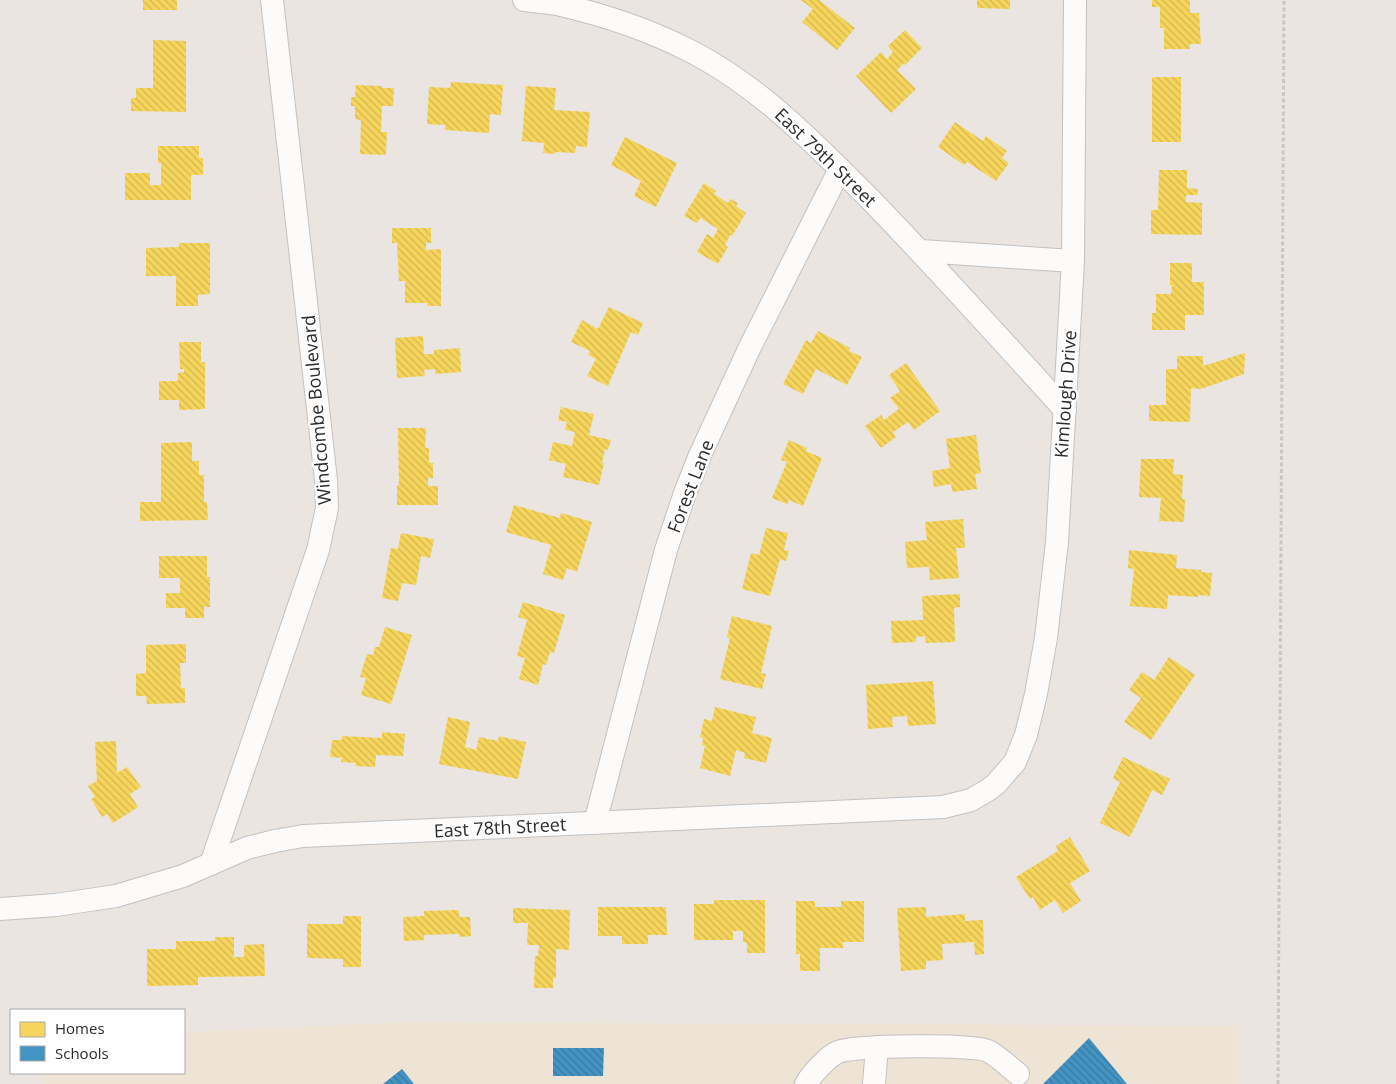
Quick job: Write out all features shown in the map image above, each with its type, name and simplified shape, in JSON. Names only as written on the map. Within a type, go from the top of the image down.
[{"type":"street","name":"Windcombe Boulevard","points":[[211,864],[318,550],[327,508],[326,480],[272,0]]},
{"type":"street","name":"East 79th Street","points":[[524,0],[557,4],[623,22],[668,40],[720,68],[760,96],[812,140],[921,251],[1065,410]]},
{"type":"street","name":"Kimlough Drive","points":[[1002,778],[1015,762],[1024,742],[1036,694],[1046,638],[1057,542],[1073,261],[1075,0]]},
{"type":"street","name":"Forest Lane","points":[[595,823],[666,550],[700,455],[750,347],[840,169]]},
{"type":"street","points":[[921,251],[1073,261]]},
{"type":"street","name":"East 78th Street","points":[[0,909],[56,905],[116,896],[176,879],[247,848],[303,836],[943,807],[971,800],[988,790],[1002,778]]},
{"type":"street","points":[[806,1084],[812,1073],[838,1052],[877,1047],[943,1046],[987,1051],[1018,1074]]},
{"type":"street","points":[[874,1084],[877,1047]]},
{"type":"path","points":[[1278,1084],[1284,0]]},
{"type":"shaded area","points":[[409,1022],[1237,1026],[1237,1084],[45,1084],[44,1074],[185,1074],[185,1032]]},
{"type":"building: Homes","points":[[143,0],[177,0],[177,10],[143,10]]},
{"type":"building: Homes","points":[[801,0],[819,0],[855,28],[837,50],[802,22],[813,9]]},
{"type":"building: Homes","points":[[977,0],[1010,0],[1010,9],[977,8]]},
{"type":"building: Homes","points":[[1152,0],[1190,0],[1190,13],[1199,13],[1201,44],[1190,44],[1190,49],[1164,49],[1164,28],[1160,28],[1160,7],[1152,7]]},
{"type":"building: Homes","points":[[905,30],[922,48],[905,65],[904,63],[897,70],[916,89],[891,113],[856,76],[881,52],[887,59],[893,52],[888,46]]},
{"type":"building: Homes","points":[[153,40],[186,41],[186,112],[131,111],[131,98],[136,98],[136,88],[153,88]]},
{"type":"building: Homes","points":[[1152,77],[1181,77],[1181,142],[1152,142]]},
{"type":"building: Homes","points":[[451,82],[503,85],[501,115],[490,114],[489,133],[445,130],[445,125],[427,124],[429,87],[450,88]]},
{"type":"building: Homes","points":[[356,85],[394,88],[393,106],[382,106],[381,132],[387,132],[386,155],[360,154],[361,120],[355,119],[355,106],[351,106],[351,97],[355,97]]},
{"type":"building: Homes","points":[[526,86],[556,88],[554,110],[590,112],[587,147],[576,146],[575,153],[543,153],[544,143],[522,141]]},
{"type":"building: Homes","points":[[955,122],[983,141],[986,136],[1007,151],[1002,158],[1009,163],[996,181],[967,162],[964,165],[938,147]]},
{"type":"building: Homes","points":[[625,137],[677,163],[656,207],[634,196],[641,181],[611,165]]},
{"type":"building: Homes","points":[[158,146],[199,146],[199,158],[203,158],[203,175],[191,175],[191,200],[125,200],[125,173],[150,173],[150,185],[161,185],[161,163],[158,163]]},
{"type":"building: Homes","points":[[1159,170],[1187,170],[1187,188],[1198,189],[1197,195],[1186,195],[1186,202],[1202,203],[1202,235],[1151,234],[1151,210],[1158,210]]},
{"type":"building: Homes","points":[[704,183],[716,191],[714,194],[728,203],[730,199],[738,203],[736,206],[746,213],[732,236],[730,235],[725,245],[728,247],[718,264],[697,252],[707,234],[713,238],[718,229],[700,218],[697,223],[684,216]]},
{"type":"building: Homes","points":[[392,228],[431,228],[431,243],[426,243],[426,250],[441,249],[441,306],[427,306],[427,303],[405,303],[405,281],[399,281],[397,243],[392,243]]},
{"type":"building: Homes","points":[[179,243],[210,243],[210,294],[198,295],[198,306],[176,306],[176,276],[146,276],[146,248],[179,247]]},
{"type":"building: Homes","points":[[1170,263],[1192,263],[1192,282],[1204,282],[1204,315],[1185,315],[1185,330],[1152,330],[1152,313],[1156,313],[1156,294],[1171,294]]},
{"type":"building: Homes","points":[[609,307],[643,323],[638,335],[631,332],[608,386],[587,376],[596,359],[588,355],[590,351],[571,342],[582,320],[598,329]]},
{"type":"building: Homes","points":[[818,331],[850,348],[849,351],[862,357],[847,385],[816,369],[803,394],[783,384],[806,340],[811,343]]},
{"type":"building: Homes","points":[[423,336],[424,354],[434,354],[434,350],[460,348],[461,372],[435,374],[435,369],[424,370],[425,376],[397,378],[395,338]]},
{"type":"building: Homes","points":[[179,342],[201,342],[201,362],[205,362],[205,409],[179,410],[179,400],[159,400],[159,381],[178,381],[178,373],[184,372],[184,369],[180,369]]},
{"type":"building: Homes","points":[[1245,353],[1244,374],[1201,389],[1191,388],[1190,422],[1149,421],[1149,405],[1166,405],[1166,369],[1177,369],[1177,356],[1203,356],[1203,366]]},
{"type":"building: Homes","points":[[906,363],[940,411],[914,430],[908,422],[893,432],[896,437],[881,448],[865,426],[881,415],[884,420],[899,409],[890,398],[900,391],[889,375]]},
{"type":"building: Homes","points":[[561,407],[594,414],[589,435],[611,440],[608,450],[605,449],[599,485],[563,477],[566,464],[549,460],[553,442],[572,446],[575,432],[565,430],[567,422],[558,420]]},
{"type":"building: Homes","points":[[398,428],[426,428],[425,448],[429,448],[429,463],[433,463],[433,478],[428,478],[428,486],[438,486],[438,505],[397,505],[397,485],[399,485]]},
{"type":"building: Homes","points":[[976,435],[981,473],[975,474],[977,489],[952,492],[951,484],[934,487],[932,471],[950,468],[946,439]]},
{"type":"building: Homes","points":[[789,440],[807,448],[806,451],[822,458],[803,506],[789,500],[787,504],[772,498],[787,462],[781,460]]},
{"type":"building: Homes","points":[[192,442],[192,461],[199,461],[199,475],[204,475],[204,502],[207,502],[208,520],[140,521],[140,502],[161,502],[161,443]]},
{"type":"building: Homes","points":[[1141,459],[1174,459],[1173,474],[1183,475],[1182,499],[1185,499],[1184,522],[1159,521],[1161,498],[1139,497]]},
{"type":"building: Homes","points":[[514,505],[560,518],[561,513],[592,522],[577,572],[567,568],[563,580],[543,574],[551,545],[506,532]]},
{"type":"building: Homes","points":[[963,519],[965,548],[956,548],[959,578],[930,580],[929,567],[907,568],[905,542],[927,540],[925,522]]},
{"type":"building: Homes","points":[[766,528],[788,533],[784,550],[789,551],[786,561],[780,559],[770,596],[742,589],[751,553],[759,555]]},
{"type":"building: Homes","points":[[401,533],[434,539],[430,558],[421,556],[416,585],[402,583],[398,601],[382,598],[391,548],[398,549]]},
{"type":"building: Homes","points":[[1129,550],[1177,555],[1176,568],[1212,573],[1210,596],[1168,595],[1167,609],[1130,606],[1134,569],[1128,568]]},
{"type":"building: Homes","points":[[159,556],[207,556],[207,577],[210,577],[210,607],[204,607],[204,618],[185,618],[185,608],[166,608],[166,593],[180,593],[180,578],[159,578]]},
{"type":"building: Homes","points":[[960,594],[960,607],[954,608],[955,642],[926,643],[925,636],[916,637],[916,642],[892,643],[891,621],[923,620],[922,596]]},
{"type":"building: Homes","points":[[523,602],[565,615],[554,653],[550,652],[546,665],[543,664],[538,685],[519,679],[525,658],[517,656],[527,620],[518,617]]},
{"type":"building: Homes","points":[[732,616],[772,626],[761,673],[766,674],[762,689],[720,679],[730,638],[727,637]]},
{"type":"building: Homes","points":[[385,627],[412,635],[391,704],[361,695],[366,678],[360,677],[367,654],[373,655],[375,647],[379,647]]},
{"type":"building: Homes","points":[[186,644],[186,663],[180,663],[181,688],[185,688],[185,703],[147,704],[146,696],[136,696],[136,674],[146,673],[146,645]]},
{"type":"building: Homes","points":[[1169,657],[1195,675],[1151,740],[1124,722],[1141,698],[1129,690],[1142,672],[1154,680]]},
{"type":"building: Homes","points":[[933,681],[936,724],[908,726],[907,716],[892,717],[893,727],[868,729],[866,685]]},
{"type":"building: Homes","points":[[715,707],[756,717],[752,733],[772,738],[766,763],[744,758],[745,753],[736,750],[730,776],[700,768],[705,746],[702,745],[703,738],[700,737],[704,719],[712,721]]},
{"type":"building: Homes","points":[[448,717],[470,722],[465,747],[476,750],[479,737],[498,741],[499,736],[526,742],[518,779],[439,764]]},
{"type":"building: Homes","points":[[382,732],[405,734],[403,756],[376,755],[375,767],[355,766],[356,763],[341,762],[342,758],[330,757],[332,740],[342,740],[342,736],[382,738]]},
{"type":"building: Homes","points":[[116,741],[117,773],[127,767],[141,787],[130,794],[138,807],[113,823],[107,814],[102,817],[91,799],[95,797],[88,786],[97,781],[95,742]]},
{"type":"building: Homes","points":[[1123,757],[1170,779],[1162,795],[1152,790],[1130,837],[1100,823],[1120,782],[1113,778]]},
{"type":"building: Homes","points":[[1070,837],[1090,871],[1070,883],[1081,901],[1063,913],[1055,900],[1040,910],[1033,897],[1030,899],[1016,877],[1058,851],[1056,846]]},
{"type":"building: Homes","points":[[714,900],[765,900],[765,953],[747,953],[747,943],[743,942],[743,931],[733,931],[733,940],[694,940],[694,904],[714,904]]},
{"type":"building: Homes","points":[[796,901],[815,901],[815,907],[841,907],[841,901],[864,901],[864,942],[843,942],[843,948],[820,948],[820,971],[800,971],[800,954],[796,954]]},
{"type":"building: Homes","points":[[598,907],[666,907],[667,935],[648,935],[648,944],[622,944],[622,936],[598,936]]},
{"type":"building: Homes","points":[[926,907],[926,917],[965,914],[965,921],[983,920],[984,954],[975,955],[974,942],[942,944],[943,960],[926,961],[926,969],[901,971],[897,908]]},
{"type":"building: Homes","points":[[513,908],[570,910],[569,950],[556,949],[556,978],[553,978],[553,988],[534,988],[535,956],[538,956],[539,945],[527,945],[528,923],[513,923]]},
{"type":"building: Homes","points":[[459,910],[459,917],[470,917],[471,936],[459,937],[459,934],[424,935],[424,940],[404,941],[403,917],[424,916],[424,911]]},
{"type":"building: Homes","points":[[343,916],[361,916],[361,967],[343,967],[343,959],[307,958],[307,924],[343,924]]},
{"type":"building: Homes","points":[[215,937],[234,937],[234,957],[244,957],[244,945],[264,944],[265,976],[198,977],[198,985],[147,986],[147,949],[176,949],[176,941],[215,941]]},
{"type":"building: Schools","points":[[1089,1038],[1127,1084],[1043,1084]]},
{"type":"building: Schools","points":[[553,1048],[604,1048],[603,1076],[553,1076]]},
{"type":"building: Schools","points":[[402,1069],[414,1084],[383,1084]]}]
